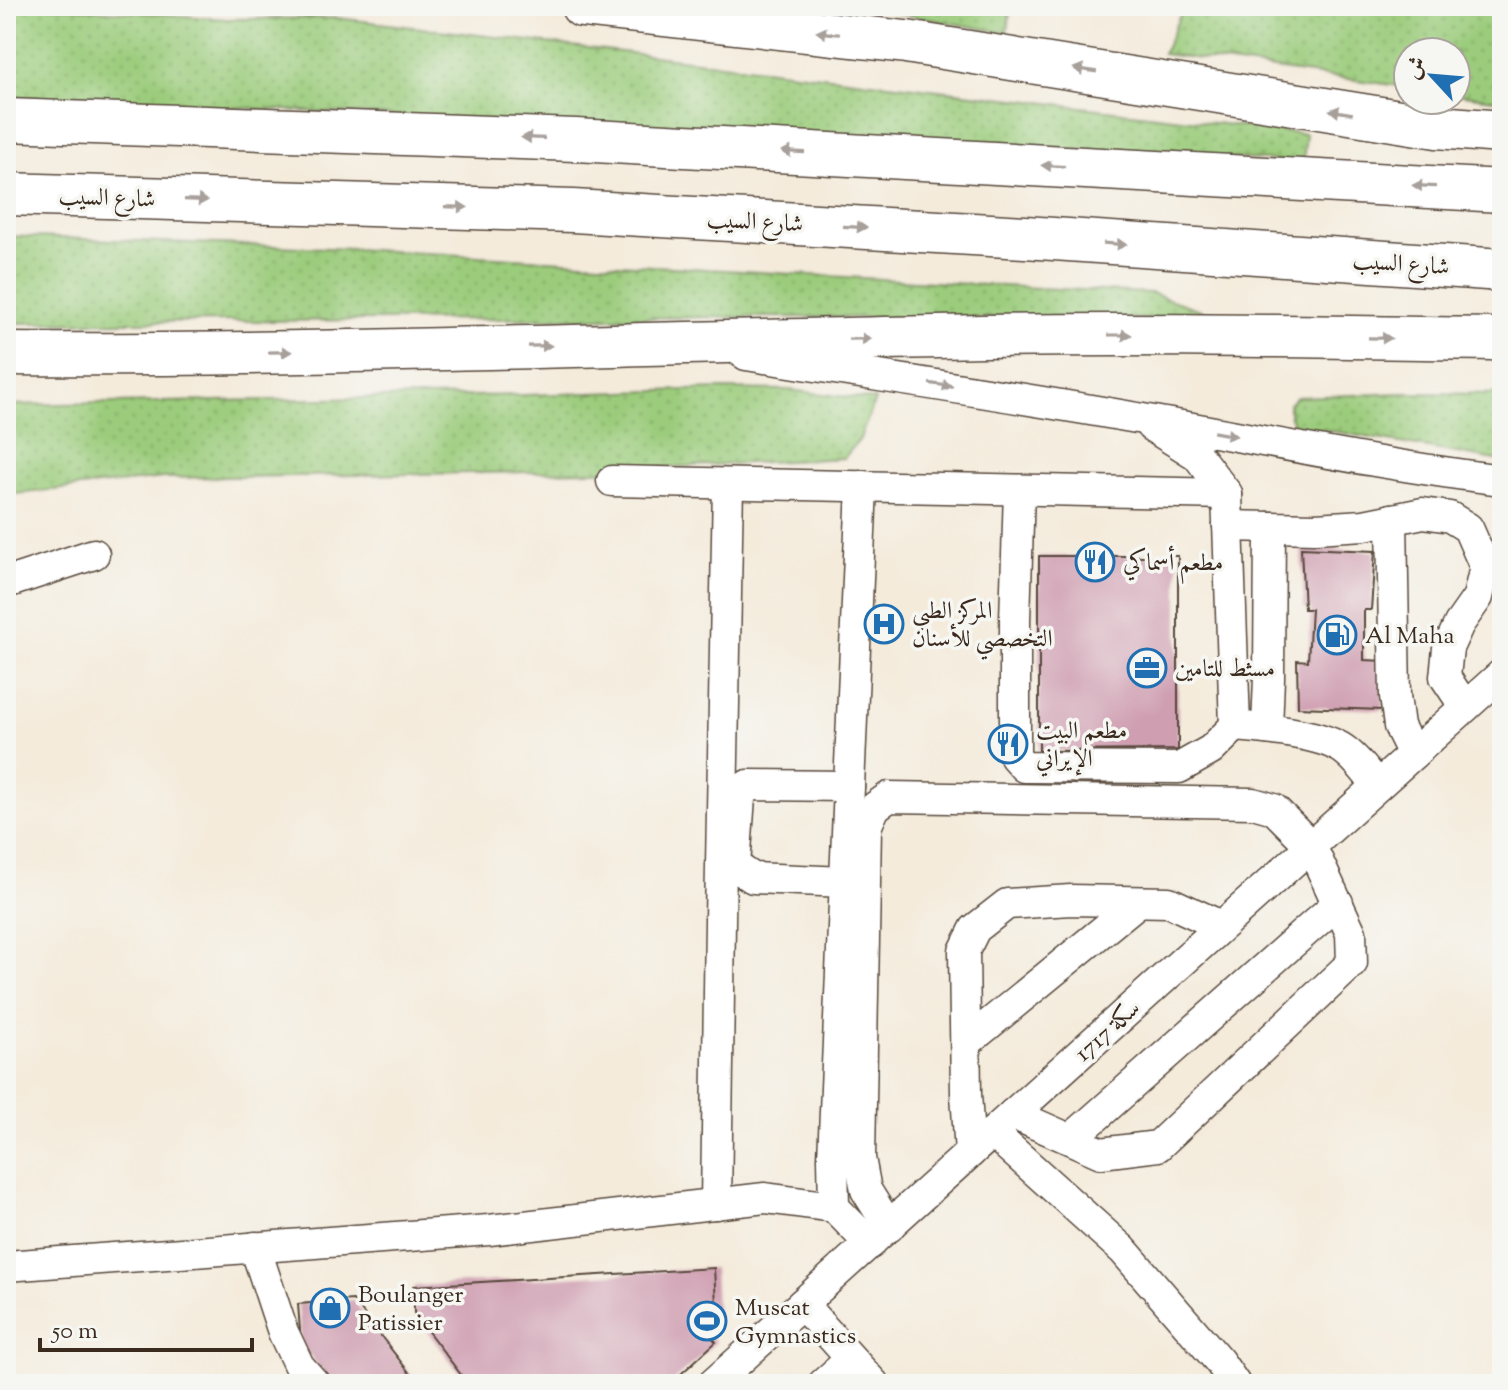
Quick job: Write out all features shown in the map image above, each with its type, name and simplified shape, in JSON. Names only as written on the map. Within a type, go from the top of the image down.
[{"type":"highway","points":[[582,6],[906,42],[1437,127],[1502,132]]},
{"type":"highway","points":[[6,120],[576,140],[1502,191]]},
{"type":"highway","name":"شارع السيب","points":[[6,194],[573,211],[1009,236],[1502,270]]},
{"type":"highway","points":[[6,354],[218,354],[1124,334],[1502,339]]},
{"type":"highway","points":[[6,336],[218,354]]},
{"type":"highway","points":[[6,382],[218,354]]},
{"type":"street","points":[[670,343],[988,392],[1442,473],[1502,480]]},
{"type":"street","points":[[1019,490],[1015,757],[1024,767],[1179,768],[1211,750],[1235,726],[1227,494],[1197,455],[1139,418]]},
{"type":"street","points":[[1442,473],[1502,497]]},
{"type":"street","points":[[612,481],[1227,494]]},
{"type":"street","points":[[716,1204],[728,484]]},
{"type":"street","points":[[834,1207],[833,1158],[862,486]]},
{"type":"street","points":[[1228,526],[1315,528],[1364,525],[1423,513],[1450,517],[1468,528],[1485,567],[1478,597],[1459,624],[1448,648],[1445,677],[1465,707]]},
{"type":"street","points":[[1392,519],[1395,696],[1399,726],[1413,754]]},
{"type":"street","points":[[1267,729],[1270,527]]},
{"type":"street","points":[[6,583],[94,554]]},
{"type":"street","name":"سكة 1717","points":[[713,1384],[1502,674]]},
{"type":"street","points":[[1235,726],[1329,741],[1345,750],[1377,786]]},
{"type":"street","points":[[845,882],[753,878],[735,866],[740,797],[748,785],[849,786]]},
{"type":"street","points":[[879,1235],[860,1158],[866,827],[875,807],[889,797],[1253,803],[1274,809],[1311,846],[1351,933],[1352,963],[1158,1146],[1101,1153],[1071,1139],[1003,1123]]},
{"type":"street","points":[[970,1153],[964,951],[975,929],[1007,904],[1071,900],[1169,902],[1221,926]]},
{"type":"street","points":[[966,1043],[1138,902]]},
{"type":"street","points":[[1071,1139],[1338,903]]},
{"type":"street","points":[[1003,1123],[1123,1250],[1219,1361],[1235,1384]]},
{"type":"street","points":[[6,1266],[489,1230],[765,1198],[834,1207],[879,1235]]},
{"type":"street","points":[[255,1247],[283,1332],[299,1366],[315,1384]]},
{"type":"street","points":[[802,1304],[874,1384]]},
{"type":"street","points":[[823,1384],[851,1359]]},
{"type":"green space","points":[[6,6],[227,19],[338,18],[1306,134],[1303,162],[6,96]]},
{"type":"green space","points":[[857,6],[1011,6],[1007,33]]},
{"type":"green space","points":[[1184,6],[1502,6],[1502,100],[1472,96],[1472,36],[1392,36],[1392,85],[1163,54]]},
{"type":"green space","points":[[6,236],[355,249],[1151,293],[1207,312],[1179,319],[748,317],[6,323]]},
{"type":"green space","points":[[788,390],[875,400],[860,439],[844,458],[595,471],[164,478],[6,495],[8,405]]},
{"type":"green space","points":[[1405,393],[1502,394],[1502,461],[1293,424],[1289,414],[1289,404],[1297,397]]},
{"type":"building","name":"Al Maha","points":[[1301,548],[1375,551],[1371,610],[1364,610],[1364,660],[1385,661],[1382,710],[1298,707],[1297,660],[1308,661],[1311,609],[1304,609]]},
{"type":"building","points":[[1039,556],[1178,556],[1178,750],[1039,751]]},
{"type":"building","points":[[714,1268],[717,1322],[707,1331],[716,1342],[670,1384],[468,1384],[414,1313],[414,1286]]},
{"type":"building","points":[[353,1300],[418,1384],[332,1384],[301,1344],[298,1304]]},
{"type":"place","name":"مطعم أسماكي","points":[[1095,562]]},
{"type":"place","name":"المركز الطبي التخصصي للأسنان","points":[[884,624]]},
{"type":"place","name":"Al Maha","points":[[1337,635]]},
{"type":"place","name":"مسثط للتامين","points":[[1147,668]]},
{"type":"place","name":"مطعم البيت الإيراني","points":[[1008,744]]},
{"type":"place","name":"Boulanger Patissier","points":[[330,1308]]},
{"type":"place","name":"Muscat Gymnastics","points":[[707,1321]]}]
